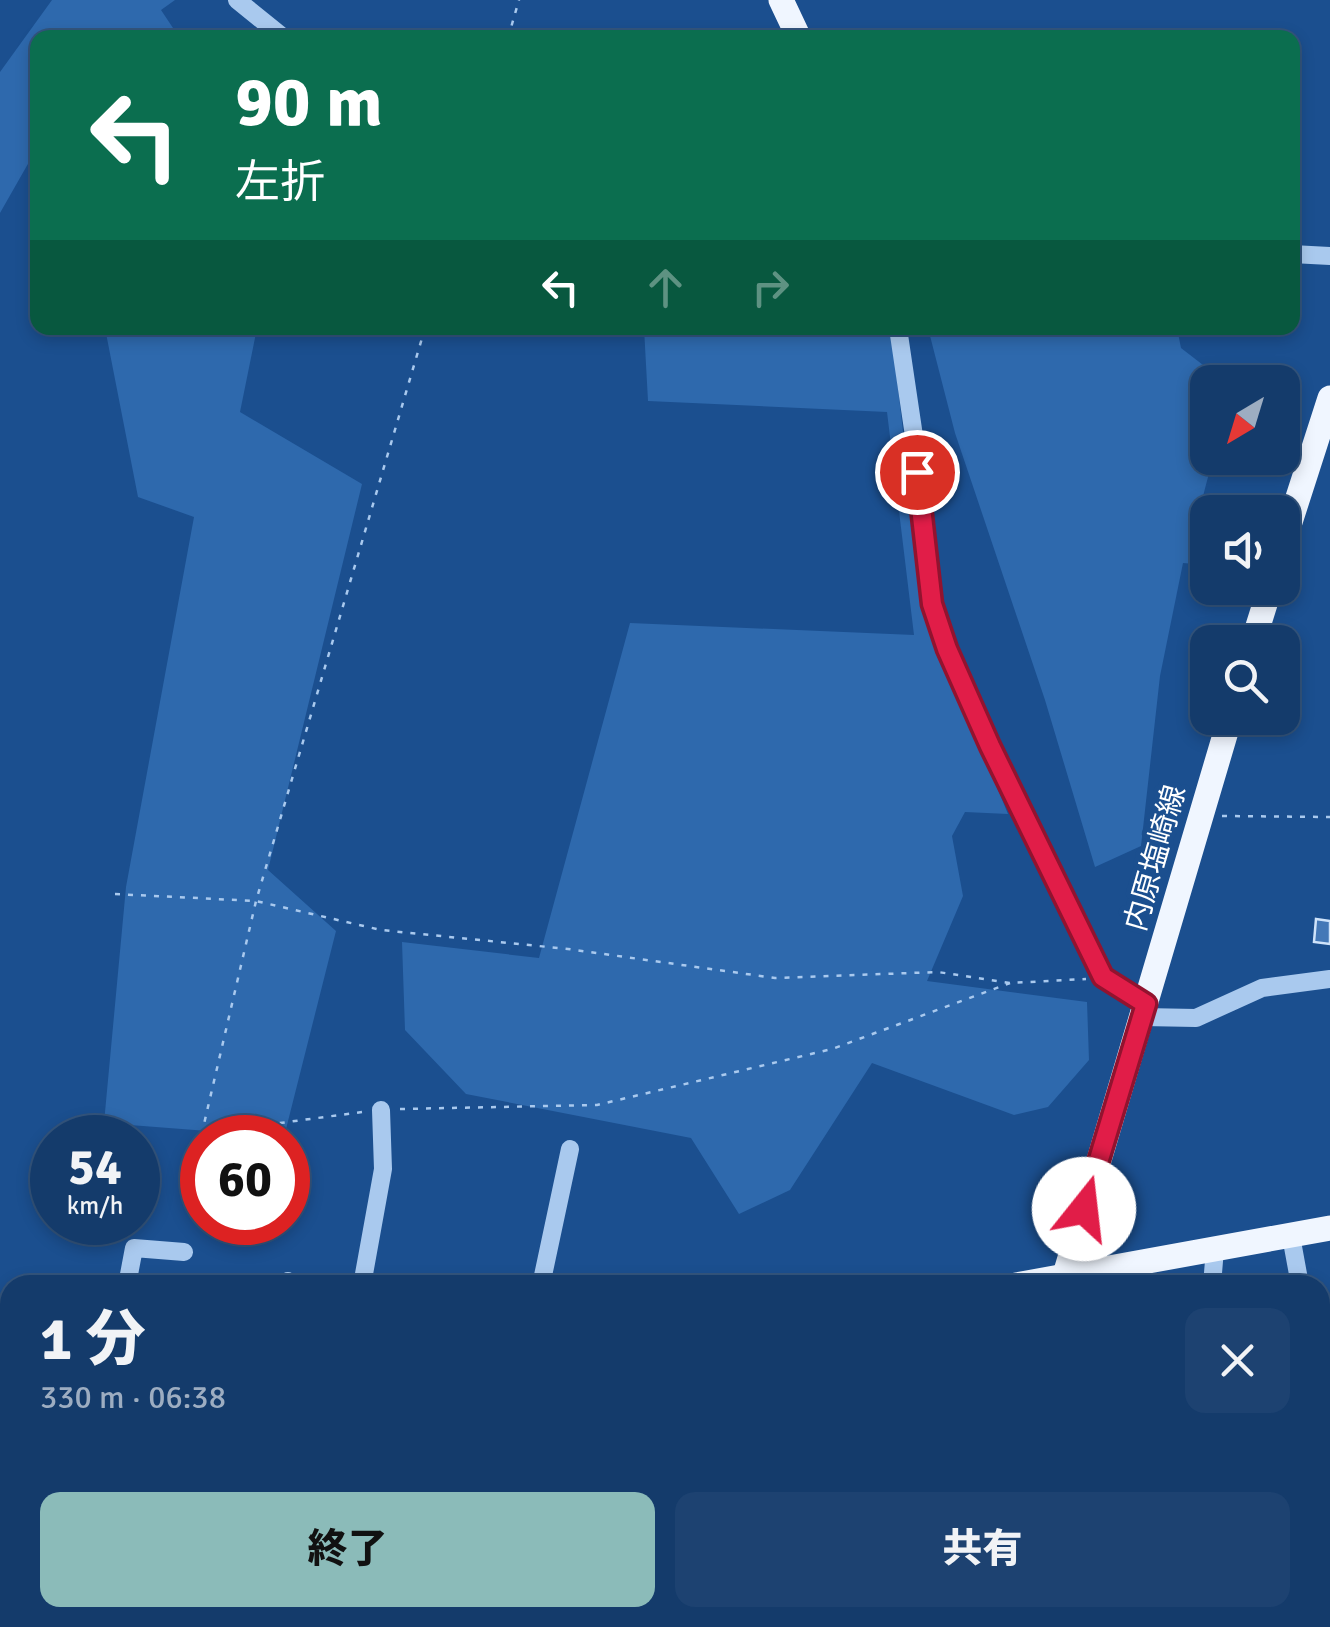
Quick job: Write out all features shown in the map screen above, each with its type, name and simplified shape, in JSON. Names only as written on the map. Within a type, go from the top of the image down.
[{"type":"main road","points":[[781,0],[795,30]]},
{"type":"main road","points":[[1299,495],[1330,398]]},
{"type":"main road","name":"内原塩崎線","points":[[1066,1275],[1225,735]]},
{"type":"main road","points":[[1092,1275],[1330,1228]]},
{"type":"street","points":[[237,0],[274,30]]},
{"type":"street","points":[[1300,254],[1330,256]]},
{"type":"street","points":[[899,335],[932,604],[947,649],[990,746],[1103,977],[1144,1011],[1196,1018],[1262,988],[1330,980]]},
{"type":"street","points":[[364,1275],[383,1169],[381,1110]]},
{"type":"street","points":[[543,1275],[570,1148]]},
{"type":"street","points":[[1291,1236],[1298,1275]]},
{"type":"street","points":[[129,1275],[134,1248],[184,1252]]},
{"type":"street","points":[[1213,1275],[1215,1249]]},
{"type":"path","points":[[510,30],[519,0]]},
{"type":"path","points":[[423,335],[256,901],[204,1124],[206,1133],[381,1110],[598,1105],[832,1048],[1010,982]]},
{"type":"path","points":[[1201,816],[1330,817]]},
{"type":"path","points":[[115,894],[256,901],[381,930],[775,978],[938,972],[1010,982],[1103,977]]},
{"type":"shaded area","points":[[52,0],[175,0],[161,10],[174,30],[30,30]]},
{"type":"shaded area","points":[[30,30],[30,160],[0,213],[0,72]]},
{"type":"shaded area","points":[[106,335],[256,335],[240,412],[362,484],[268,870],[336,931],[290,1115],[180,1115],[180,1129],[160,1127],[160,1115],[105,1115],[126,887],[194,517],[138,497]]},
{"type":"shaded area","points":[[644,335],[892,335],[924,612],[1008,814],[965,812],[952,836],[963,896],[927,981],[1087,1002],[1089,1060],[1048,1107],[1014,1115],[872,1063],[790,1190],[739,1214],[691,1138],[466,1094],[405,1030],[402,942],[539,958],[630,623],[914,635],[887,412],[648,401]]},
{"type":"shaded area","points":[[930,335],[1178,335],[1181,348],[1203,365],[1190,365],[1190,475],[1209,475],[1203,495],[1190,495],[1190,564],[1183,563],[1160,676],[1141,846],[1095,867],[1045,700],[955,433]]},
{"type":"building","points":[[1316,919],[1330,921],[1330,944],[1314,942]]},
{"type":"route","points":[[917,472],[932,604],[947,649],[1103,977],[1146,1004],[1084,1209]]}]
